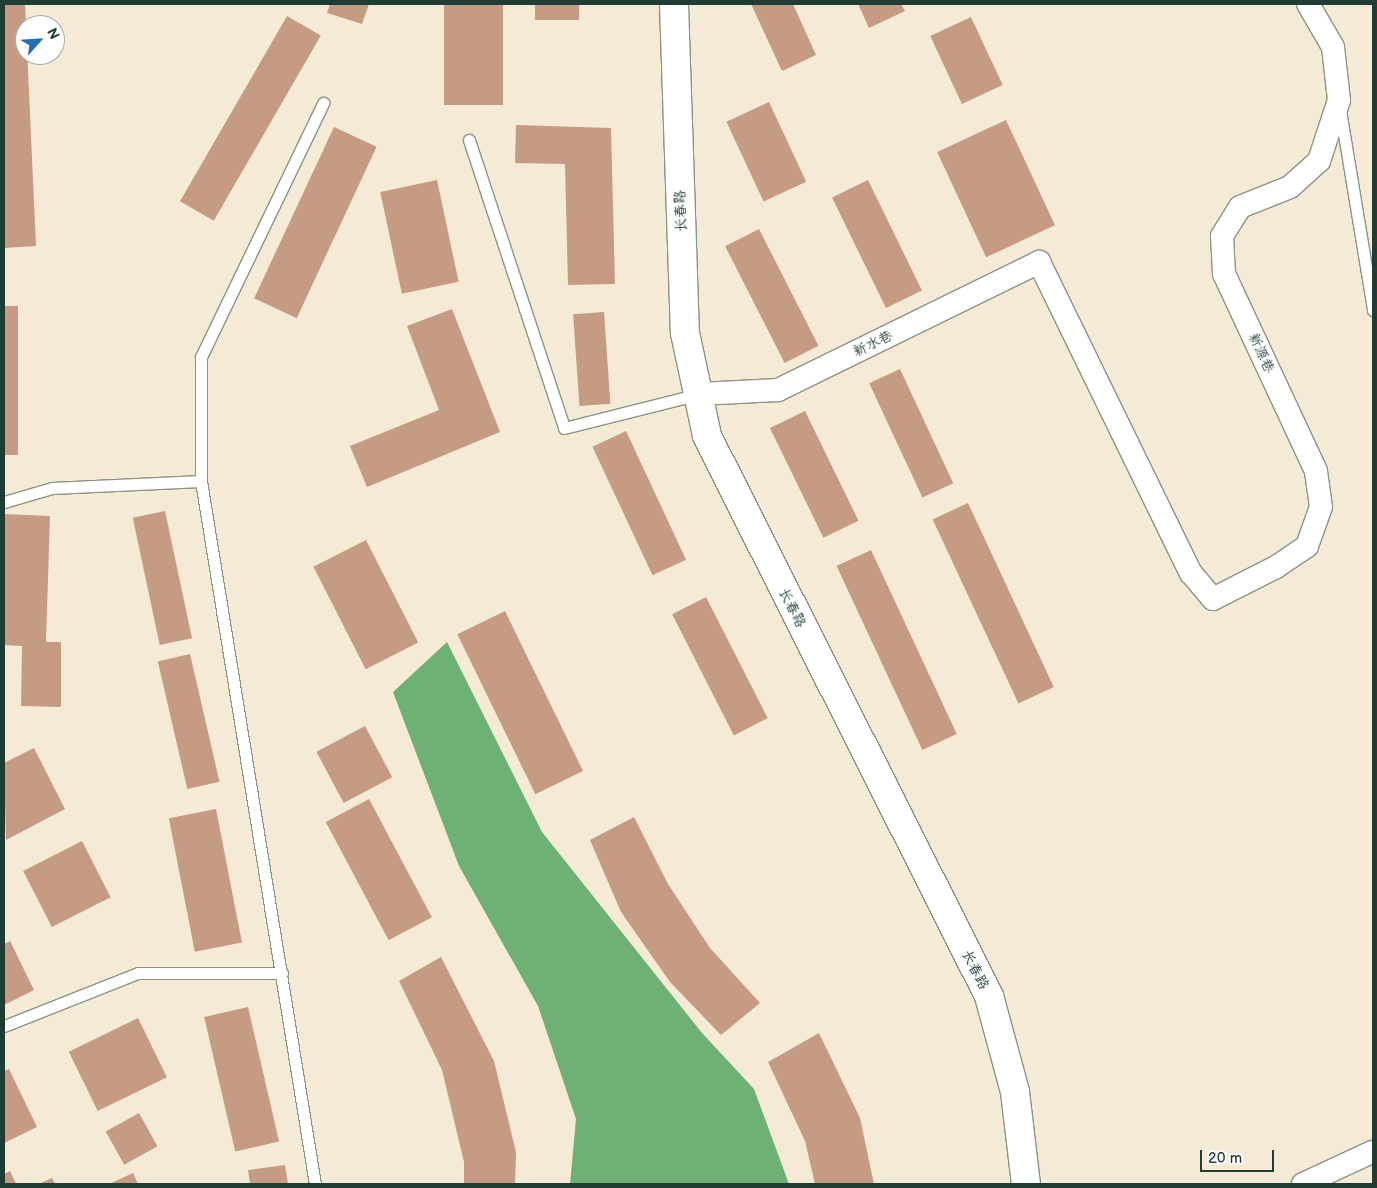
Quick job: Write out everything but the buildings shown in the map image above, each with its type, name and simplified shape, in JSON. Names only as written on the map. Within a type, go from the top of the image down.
[{"type":"main road","name":"长春路","points":[[674,4],[685,333],[707,436],[725,476],[989,996],[1014,1092],[1026,1184]]},
{"type":"street","points":[[1308,4],[1333,47],[1339,100]]},
{"type":"street","name":"新源巷","points":[[1039,262],[1191,573],[1213,599],[1307,546],[1321,507],[1316,471],[1224,274],[1222,236],[1240,207],[1290,187],[1319,162],[1339,100]]},
{"type":"street","name":"新水巷","points":[[699,394],[778,390],[1039,262]]},
{"type":"street","points":[[1303,1184],[1372,1154]]},
{"type":"lane","points":[[1339,100],[1373,310]]},
{"type":"lane","points":[[315,1184],[200,481],[201,358],[323,103]]},
{"type":"lane","points":[[469,140],[564,428],[699,394]]},
{"type":"lane","points":[[4,502],[52,488],[200,481]]},
{"type":"lane","points":[[4,1026],[138,973],[282,973]]},
{"type":"green space","points":[[447,642],[542,832],[702,1033],[754,1089],[789,1184],[570,1184],[576,1119],[538,1006],[459,866],[393,692]]}]
